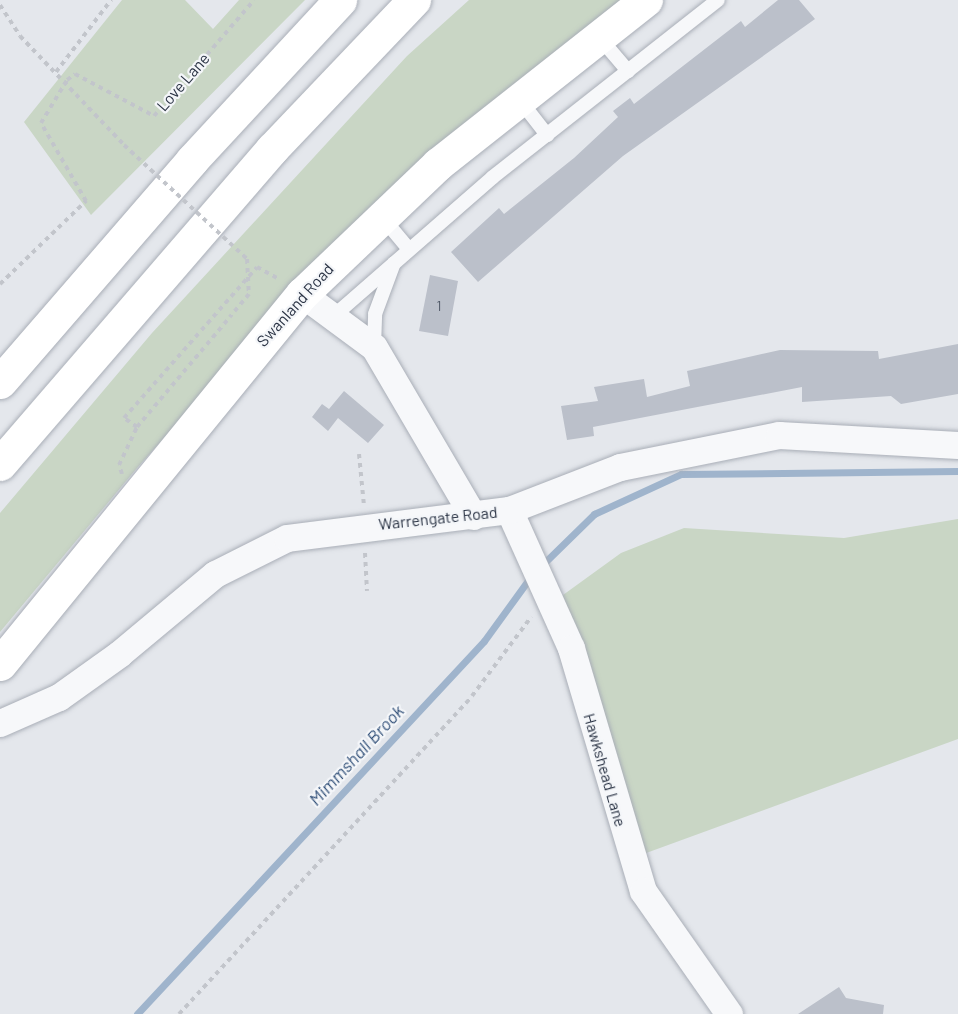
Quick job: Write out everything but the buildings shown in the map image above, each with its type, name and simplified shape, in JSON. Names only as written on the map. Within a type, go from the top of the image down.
[{"type":"main road","points":[[0,382],[192,160],[340,0]]},
{"type":"main road","points":[[0,464],[272,149],[414,0]]},
{"type":"main road","name":"Swanland Road","points":[[0,664],[302,294],[381,216],[519,99],[646,0]]},
{"type":"street","points":[[302,294],[336,314],[374,347],[473,516]]},
{"type":"street","name":"Warrengate Road","points":[[0,723],[59,697],[119,654],[215,574],[287,538],[509,510],[620,467],[779,435],[958,446]]},
{"type":"street","name":"Hawkshead Lane","points":[[509,510],[571,648],[643,891],[729,1014]]},
{"type":"lane","points":[[336,314],[408,248],[718,0]]},
{"type":"lane","points":[[599,37],[628,71]]},
{"type":"lane","points":[[519,99],[547,135]]},
{"type":"lane","points":[[381,216],[408,248]]},
{"type":"lane","points":[[374,347],[375,315],[396,259]]},
{"type":"path","points":[[56,72],[111,0]]},
{"type":"path","name":"Love Lane","points":[[67,80],[75,74],[154,116],[254,0]]},
{"type":"path","points":[[0,5],[20,36],[67,80],[124,145],[247,259],[249,294],[137,427],[124,418],[257,267],[302,294]]},
{"type":"path","points":[[0,284],[86,201],[41,123],[67,80]]},
{"type":"path","points":[[179,1014],[472,696],[520,637],[538,604],[539,577]]},
{"type":"green space","points":[[122,0],[185,0],[213,29],[239,0],[305,0],[91,215],[24,122]]},
{"type":"green space","points":[[469,0],[623,0],[344,237],[137,468],[0,632],[0,513],[152,333],[407,56]]},
{"type":"green space","points":[[958,519],[958,739],[638,856],[563,595],[621,553],[684,528],[844,538]]},
{"type":"waterway","points":[[542,565],[594,514],[681,474],[958,471]]},
{"type":"waterway","name":"Mimmshall Brook","points":[[137,1014],[484,641],[532,575]]}]
